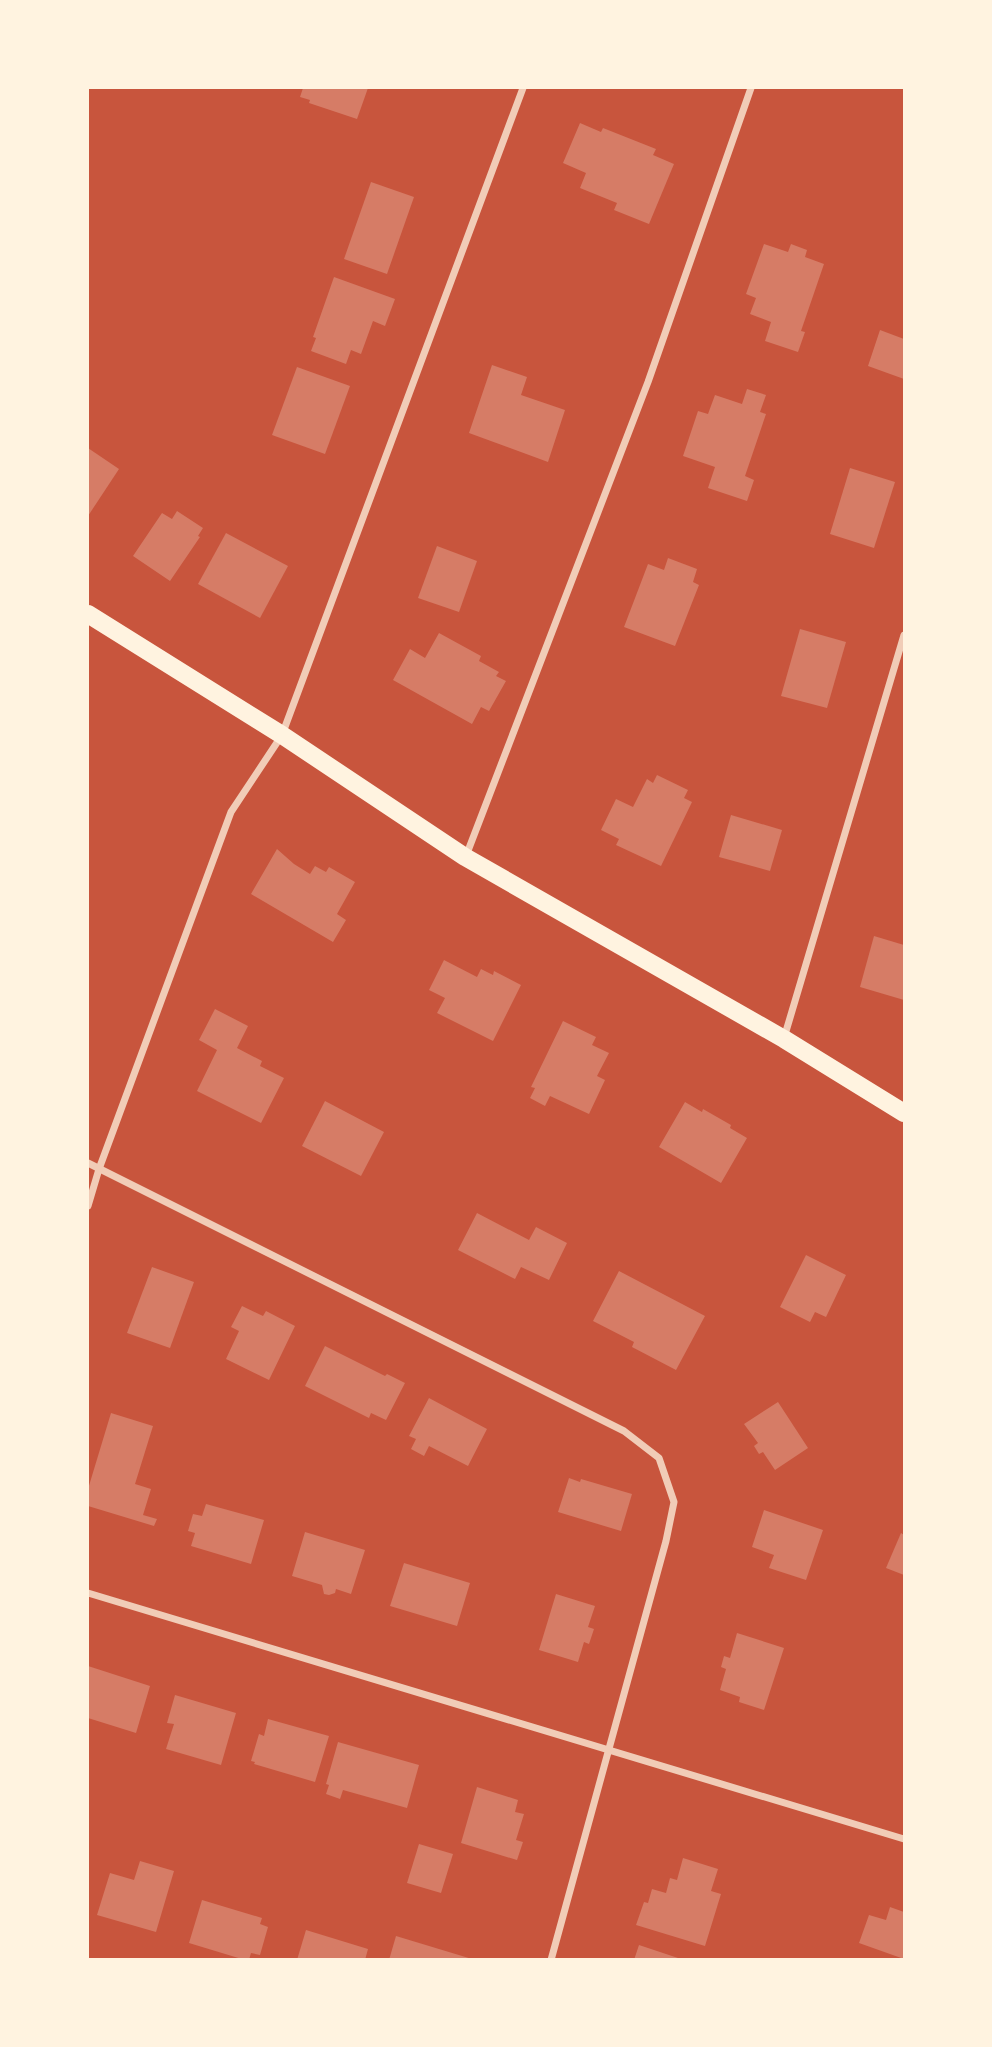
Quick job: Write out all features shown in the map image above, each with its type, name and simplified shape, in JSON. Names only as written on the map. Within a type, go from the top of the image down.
[{"type":"main road","points":[[88,614],[282,735],[465,857],[784,1039],[905,1114]]},
{"type":"street","points":[[88,1206],[99,1169],[231,812],[282,735],[523,88]]},
{"type":"street","points":[[465,857],[648,382],[751,88]]},
{"type":"street","points":[[784,1039],[905,635]]},
{"type":"street","points":[[88,1163],[624,1431],[659,1458],[674,1502],[666,1541],[551,1959]]},
{"type":"street","points":[[88,1594],[905,1839]]},
{"type":"building","points":[[303,88],[368,88],[357,119],[309,103],[310,100],[300,97]]},
{"type":"building","points":[[580,123],[601,132],[603,128],[656,149],[653,155],[674,164],[649,224],[614,210],[617,203],[580,188],[586,173],[563,163]]},
{"type":"building","points":[[371,182],[414,197],[387,274],[344,259]]},
{"type":"building","points":[[764,244],[788,252],[791,244],[807,250],[805,257],[824,264],[801,331],[805,332],[798,352],[765,341],[771,322],[750,314],[756,298],[746,294]]},
{"type":"building","points":[[334,277],[395,299],[385,326],[373,321],[361,354],[351,350],[346,364],[311,351],[316,338],[313,337]]},
{"type":"building","points":[[880,330],[904,339],[904,379],[868,366]]},
{"type":"building","points":[[492,365],[527,377],[521,395],[565,410],[548,462],[469,433]]},
{"type":"building","points":[[297,367],[350,386],[325,454],[272,435]]},
{"type":"building","points":[[747,389],[766,395],[760,412],[766,414],[745,476],[754,480],[747,501],[708,488],[715,467],[683,456],[698,411],[708,414],[715,395],[742,404]]},
{"type":"building","points":[[88,448],[119,469],[88,516]]},
{"type":"building","points":[[850,468],[895,482],[874,548],[830,534]]},
{"type":"building","points":[[177,511],[203,528],[198,536],[200,537],[170,581],[133,556],[162,513],[172,519]]},
{"type":"building","points":[[226,533],[288,566],[260,618],[198,584]]},
{"type":"building","points":[[437,546],[477,561],[459,612],[418,598]]},
{"type":"building","points":[[668,558],[697,569],[693,582],[699,585],[675,646],[624,627],[648,564],[664,570]]},
{"type":"building","points":[[800,629],[846,642],[827,708],[781,696]]},
{"type":"building","points":[[439,633],[481,656],[479,661],[499,672],[496,676],[506,681],[489,711],[481,707],[472,724],[393,680],[410,649],[425,658]]},
{"type":"building","points":[[657,775],[688,790],[684,798],[692,802],[661,866],[616,845],[619,839],[601,830],[616,799],[633,807],[647,779],[653,783]]},
{"type":"building","points":[[731,815],[782,830],[770,871],[719,857]]},
{"type":"building","points":[[277,849],[310,874],[315,866],[326,872],[329,867],[355,882],[337,914],[346,920],[333,942],[251,894]]},
{"type":"building","points":[[874,936],[904,945],[904,1000],[860,987]]},
{"type":"building","points":[[444,960],[477,977],[481,969],[493,975],[494,971],[521,985],[493,1041],[437,1013],[445,998],[429,990]]},
{"type":"building","points":[[215,1009],[248,1026],[237,1048],[262,1061],[260,1066],[284,1078],[261,1123],[197,1091],[217,1050],[199,1040]]},
{"type":"building","points":[[563,1021],[596,1037],[592,1045],[609,1053],[597,1076],[605,1080],[589,1114],[550,1096],[545,1106],[530,1098],[535,1088],[531,1087]]},
{"type":"building","points":[[325,1101],[384,1132],[361,1176],[302,1146]]},
{"type":"building","points":[[685,1102],[731,1125],[730,1128],[747,1138],[721,1183],[659,1147]]},
{"type":"building","points":[[477,1213],[529,1240],[536,1227],[567,1243],[549,1280],[521,1267],[515,1279],[458,1250]]},
{"type":"building","points":[[806,1255],[846,1275],[826,1317],[815,1312],[810,1322],[780,1307]]},
{"type":"building","points":[[152,1267],[194,1282],[170,1348],[127,1333]]},
{"type":"building","points":[[619,1271],[705,1316],[676,1370],[632,1347],[634,1342],[593,1321]]},
{"type":"building","points":[[242,1306],[263,1316],[266,1311],[295,1326],[269,1380],[226,1359],[239,1331],[231,1327]]},
{"type":"building","points":[[325,1346],[405,1383],[386,1420],[371,1413],[369,1418],[305,1386]]},
{"type":"building","points":[[429,1398],[487,1429],[468,1466],[429,1446],[424,1456],[411,1449],[416,1439],[409,1436]]},
{"type":"building","points":[[778,1402],[808,1448],[775,1470],[763,1452],[759,1454],[754,1446],[758,1443],[744,1424]]},
{"type":"building","points":[[111,1413],[153,1426],[135,1484],[151,1489],[143,1515],[157,1519],[154,1526],[88,1506],[88,1489]]},
{"type":"building","points":[[569,1478],[632,1494],[621,1531],[558,1512]]},
{"type":"building","points":[[206,1504],[264,1520],[251,1564],[191,1546],[195,1533],[188,1531],[193,1514],[202,1516]]},
{"type":"building","points":[[764,1510],[823,1530],[806,1580],[769,1568],[774,1555],[752,1547]]},
{"type":"building","points":[[305,1532],[365,1550],[351,1594],[336,1589],[335,1593],[324,1594],[322,1585],[292,1576]]},
{"type":"building","points":[[901,1533],[904,1535],[904,1575],[886,1568]]},
{"type":"building","points":[[404,1563],[470,1583],[457,1626],[390,1606]]},
{"type":"building","points":[[556,1594],[595,1606],[588,1627],[594,1629],[589,1644],[584,1642],[578,1662],[539,1650]]},
{"type":"building","points":[[737,1633],[784,1648],[764,1710],[739,1702],[740,1697],[720,1690],[726,1669],[721,1667],[724,1656],[730,1658]]},
{"type":"building","points":[[88,1666],[150,1686],[136,1733],[88,1718]]},
{"type":"building","points":[[175,1695],[236,1713],[221,1765],[166,1749],[174,1724],[167,1723]]},
{"type":"building","points":[[268,1719],[329,1736],[315,1782],[251,1761],[259,1734],[264,1736]]},
{"type":"building","points":[[338,1742],[419,1765],[407,1808],[343,1790],[340,1799],[326,1794],[329,1785],[326,1784]]},
{"type":"building","points":[[477,1787],[518,1800],[515,1812],[524,1814],[516,1840],[523,1842],[517,1860],[461,1843]]},
{"type":"building","points":[[419,1844],[453,1854],[441,1893],[407,1883]]},
{"type":"building","points":[[683,1858],[718,1869],[711,1891],[721,1894],[705,1946],[636,1925],[652,1889],[666,1893],[670,1878],[677,1880]]},
{"type":"building","points":[[140,1861],[174,1871],[156,1932],[97,1915],[110,1873],[134,1880]]},
{"type":"building","points":[[202,1900],[262,1918],[260,1924],[268,1927],[260,1955],[251,1953],[249,1960],[245,1960],[189,1943]]},
{"type":"building","points":[[890,1907],[904,1912],[904,1959],[859,1943],[869,1915],[886,1920]]},
{"type":"building","points":[[306,1930],[368,1949],[365,1960],[297,1960]]},
{"type":"building","points":[[396,1936],[472,1959],[472,1960],[389,1960]]},
{"type":"building","points":[[639,1945],[681,1959],[681,1960],[634,1960]]}]
